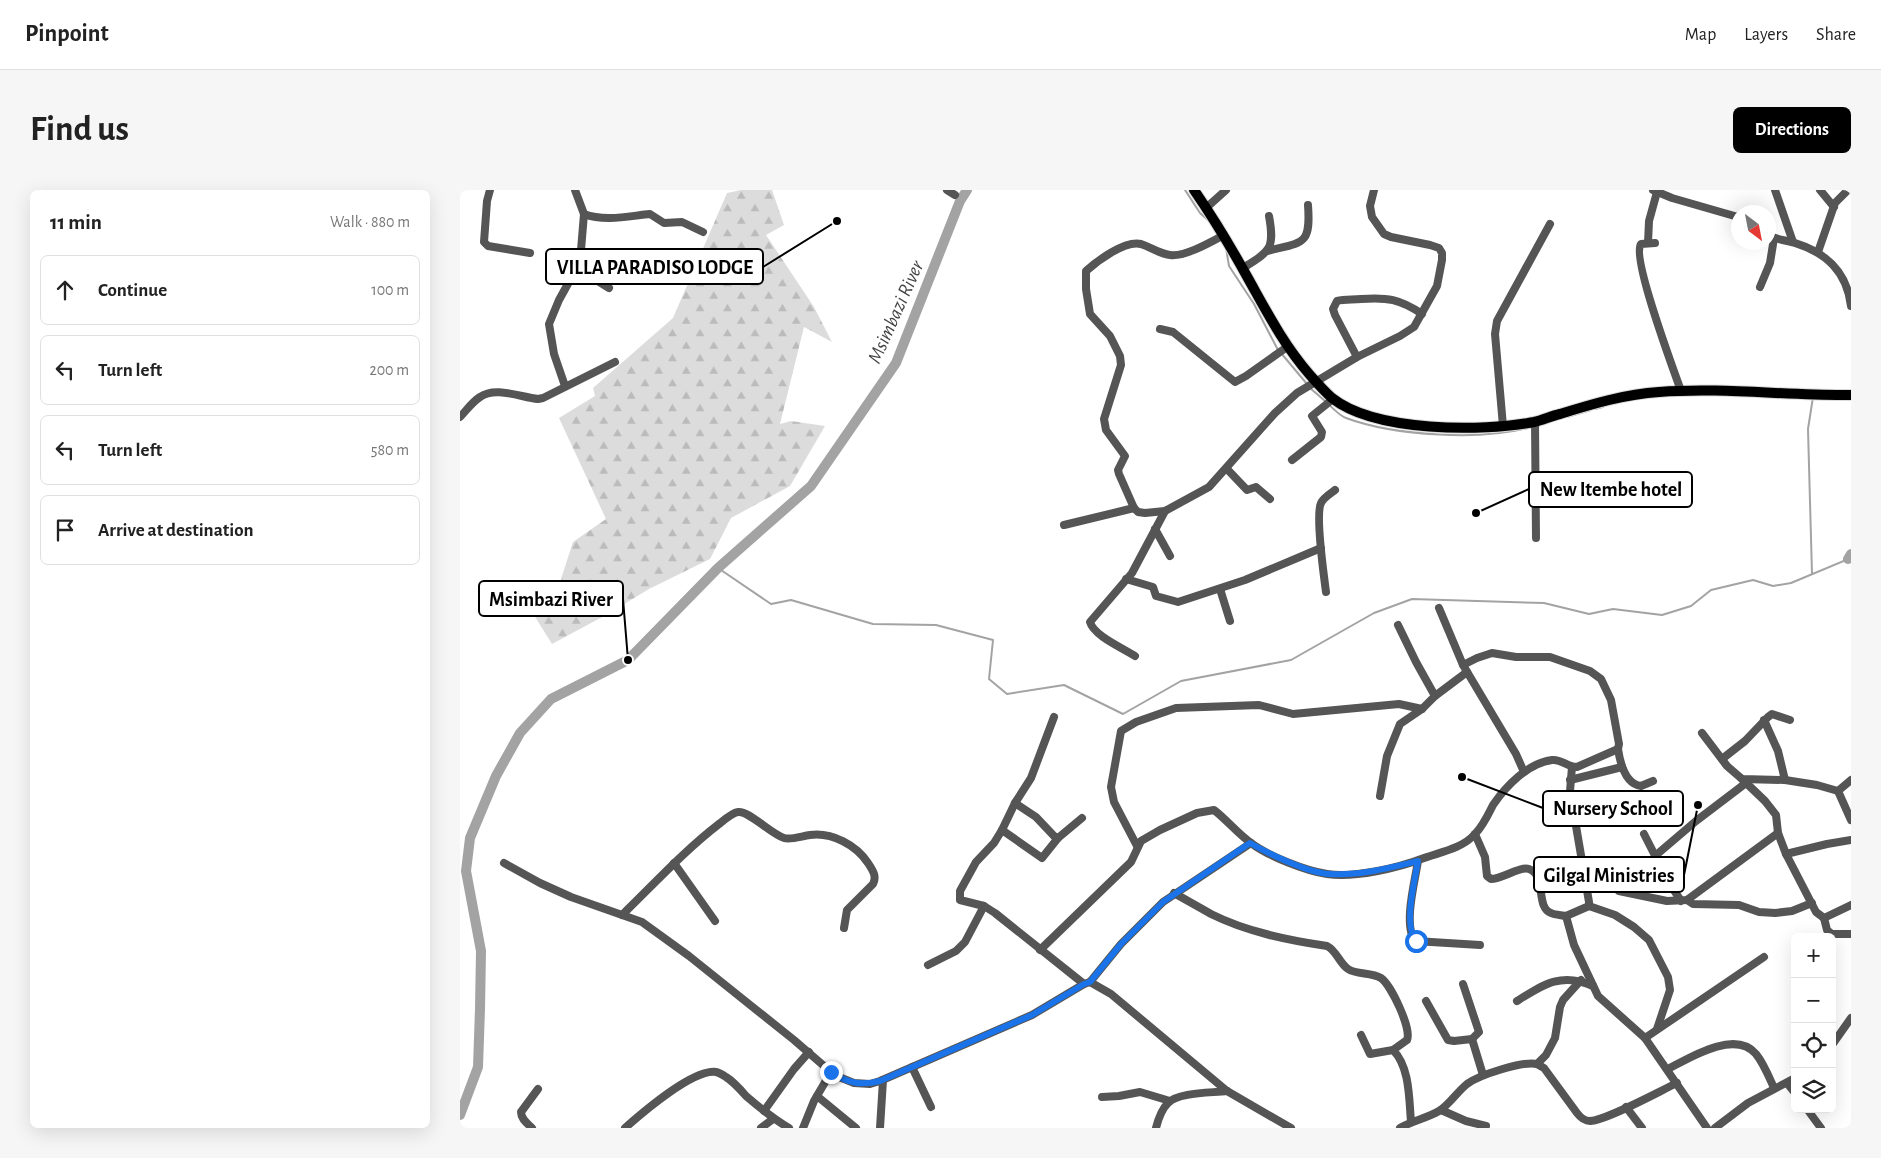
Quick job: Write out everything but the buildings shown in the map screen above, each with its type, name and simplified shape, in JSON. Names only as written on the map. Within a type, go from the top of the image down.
[{"type":"main road","points":[[1194,190],[1224,235],[1287,347],[1333,399],[1355,411],[1411,424],[1467,428],[1535,422],[1616,399],[1657,392],[1702,390],[1819,396],[1851,395]]},
{"type":"street","points":[[490,190],[487,202],[484,242],[488,246],[530,253]]},
{"type":"street","points":[[566,386],[554,354],[549,324],[559,300],[580,262],[584,214],[575,190]]},
{"type":"street","points":[[947,190],[955,195]]},
{"type":"street","points":[[1206,208],[1226,190]]},
{"type":"street","points":[[1224,235],[1192,250],[1170,255],[1138,243],[1130,244],[1097,261],[1086,271],[1086,289],[1090,314],[1110,336],[1120,356],[1121,365],[1104,420],[1106,430],[1125,456],[1118,470],[1134,508],[1138,512],[1145,513],[1165,510],[1209,487],[1275,413],[1297,393],[1315,380],[1408,332],[1414,327],[1437,286],[1442,253],[1438,248],[1384,234],[1372,217],[1370,206],[1374,190]]},
{"type":"street","points":[[1775,190],[1793,242]]},
{"type":"street","points":[[1820,190],[1834,208]]},
{"type":"street","points":[[1818,252],[1834,208],[1842,195],[1848,190]]},
{"type":"street","points":[[1681,391],[1660,332],[1645,281],[1639,246],[1652,243],[1649,221],[1655,191],[1731,215]]},
{"type":"street","points":[[1243,268],[1267,251],[1296,245],[1304,239],[1309,222],[1308,205]]},
{"type":"street","points":[[584,214],[592,217],[614,218],[650,214],[664,223],[682,222],[703,232]]},
{"type":"street","points":[[1267,251],[1272,235],[1269,216]]},
{"type":"street","points":[[1503,426],[1495,334],[1497,321],[1550,224]]},
{"type":"street","points":[[1776,238],[1793,242],[1828,258],[1850,288],[1851,306]]},
{"type":"street","points":[[1760,287],[1770,263],[1770,250]]},
{"type":"street","points":[[580,262],[590,276],[609,288]]},
{"type":"street","points":[[1357,357],[1334,315],[1333,309],[1337,301],[1388,298],[1408,304],[1422,314]]},
{"type":"street","points":[[1160,329],[1173,332],[1234,382],[1246,376],[1287,347]]},
{"type":"street","points":[[460,417],[479,397],[489,392],[538,399],[543,398],[615,362]]},
{"type":"street","points":[[1292,460],[1322,437],[1322,432],[1312,416],[1333,399]]},
{"type":"street","points":[[1535,422],[1534,494],[1536,538]]},
{"type":"street","points":[[1227,469],[1248,490],[1256,487],[1270,500]]},
{"type":"street","points":[[1534,494],[1576,499],[1598,497],[1607,489],[1616,485],[1629,486]]},
{"type":"street","points":[[1326,592],[1319,514],[1321,502],[1335,490]]},
{"type":"street","points":[[1064,525],[1134,508]]},
{"type":"street","points":[[1135,656],[1099,634],[1090,622],[1136,567],[1165,510]]},
{"type":"street","points":[[1156,529],[1170,556]]},
{"type":"street","points":[[1126,580],[1154,587],[1156,596],[1178,602],[1220,589],[1321,548]]},
{"type":"street","points":[[1220,589],[1230,621]]},
{"type":"street","points":[[1438,608],[1465,669],[1516,754],[1524,772]]},
{"type":"street","points":[[1398,626],[1435,696]]},
{"type":"street","points":[[1380,796],[1387,756],[1396,732],[1404,719],[1422,710],[1477,658],[1492,653],[1516,658],[1550,656],[1590,671],[1601,679],[1611,700],[1622,767],[1628,778],[1637,786],[1654,781]]},
{"type":"street","points":[[1137,846],[1114,802],[1111,787],[1121,731],[1136,722],[1176,708],[1223,706],[1259,705],[1293,714],[1399,704],[1422,710]]},
{"type":"street","points":[[1722,759],[1772,714],[1790,720]]},
{"type":"street","points":[[1054,717],[1032,778],[1015,803],[994,843],[976,862],[960,891],[960,900],[984,906],[995,913],[1040,950],[1087,983],[1111,994],[1227,1091],[1291,1128]]},
{"type":"street","points":[[1764,720],[1778,750],[1785,780]]},
{"type":"street","points":[[1702,733],[1732,771],[1776,815],[1778,833],[1786,854],[1816,912],[1824,918],[1827,930],[1832,934],[1851,934]]},
{"type":"street","points":[[1040,950],[1127,867],[1134,858],[1137,846],[1141,841],[1160,830],[1206,810],[1214,810],[1250,843],[1292,864],[1328,874],[1354,874],[1418,861],[1458,846],[1475,834],[1495,803],[1524,772],[1550,760],[1557,760],[1572,767],[1577,767],[1618,749]]},
{"type":"street","points":[[1572,767],[1570,780],[1574,816],[1587,884],[1588,906]]},
{"type":"street","points":[[1570,780],[1622,767]]},
{"type":"street","points":[[1655,856],[1744,781],[1785,780],[1838,791]]},
{"type":"street","points":[[1838,791],[1851,780]]},
{"type":"street","points":[[1838,791],[1851,820]]},
{"type":"street","points":[[1015,803],[1036,817],[1058,838]]},
{"type":"street","points":[[622,915],[685,851],[737,812],[748,814],[766,828],[785,838],[789,839],[813,834],[839,839],[856,849],[875,873],[873,884],[847,910],[844,918],[844,928]]},
{"type":"street","points":[[1002,830],[1042,858],[1058,838],[1082,818]]},
{"type":"street","points":[[1684,901],[1778,833]]},
{"type":"street","points":[[1475,834],[1485,857],[1487,876],[1491,879],[1498,879],[1526,868],[1532,870],[1537,876],[1549,913],[1566,916],[1588,906],[1616,915],[1649,940],[1668,977],[1670,990],[1657,1029]]},
{"type":"street","points":[[1644,834],[1655,856],[1684,901]]},
{"type":"street","points":[[1786,854],[1851,840]]},
{"type":"street","points":[[504,863],[540,883],[571,897],[642,922],[670,941],[809,1052],[815,1060],[831,1072],[847,1081],[870,1084],[1032,1015],[1087,983],[1158,906],[1174,893],[1250,843]]},
{"type":"street","points":[[1418,861],[1411,912],[1410,930],[1412,937],[1419,942],[1480,945]]},
{"type":"street","points":[[674,863],[715,921]]},
{"type":"street","points":[[1619,891],[1693,904],[1739,905],[1759,912],[1792,911],[1812,904]]},
{"type":"street","points":[[1174,893],[1213,915],[1257,931],[1287,940],[1327,946],[1347,968],[1382,979],[1396,999],[1409,1032],[1408,1040],[1393,1050],[1370,1054],[1361,1035]]},
{"type":"street","points":[[1824,918],[1851,905]]},
{"type":"street","points":[[928,964],[956,951],[965,942],[984,906]]},
{"type":"street","points":[[1566,916],[1574,945],[1593,986],[1603,1002],[1645,1038],[1708,1128]]},
{"type":"street","points":[[1645,1038],[1764,957]]},
{"type":"street","points":[[1517,1001],[1553,981],[1581,980],[1593,986]]},
{"type":"street","points":[[1537,1064],[1546,1055],[1555,1038],[1563,1000],[1581,980]]},
{"type":"street","points":[[1426,1001],[1448,1040],[1472,1039],[1479,1032],[1463,984]]},
{"type":"street","points":[[1836,1039],[1851,1018]]},
{"type":"street","points":[[1472,1039],[1483,1075]]},
{"type":"street","points":[[1668,1069],[1706,1050],[1733,1045],[1746,1047],[1756,1054],[1774,1088]]},
{"type":"street","points":[[1393,1050],[1402,1065],[1407,1083],[1411,1122]]},
{"type":"street","points":[[764,1111],[794,1069],[809,1052]]},
{"type":"street","points":[[1400,1128],[1441,1110],[1457,1092],[1468,1083],[1483,1075],[1517,1066],[1537,1064],[1544,1068],[1583,1119],[1589,1121],[1601,1118],[1676,1083]]},
{"type":"street","points":[[912,1067],[931,1107]]},
{"type":"street","points":[[624,1128],[660,1099],[706,1073],[715,1072],[728,1078],[773,1120],[789,1128]]},
{"type":"street","points":[[803,1128],[817,1096],[831,1072]]},
{"type":"street","points":[[880,1128],[883,1080]]},
{"type":"street","points":[[1714,1128],[1748,1103],[1791,1080]]},
{"type":"street","points":[[1787,1083],[1791,1088]]},
{"type":"street","points":[[532,1128],[524,1121],[521,1112],[538,1089]]},
{"type":"street","points":[[1156,1128],[1166,1105],[1170,1101],[1188,1095],[1227,1091]]},
{"type":"street","points":[[1102,1097],[1140,1092],[1170,1101]]},
{"type":"street","points":[[817,1096],[856,1128]]},
{"type":"street","points":[[1626,1107],[1642,1128]]},
{"type":"street","points":[[1441,1110],[1469,1125],[1486,1126]]},
{"type":"street","points":[[1810,1113],[1821,1128]]},
{"type":"street","points":[[761,1128],[773,1120]]},
{"type":"green space","points":[[741,190],[772,190],[784,225],[766,235],[814,307],[832,342],[804,327],[780,424],[791,421],[825,426],[790,486],[731,518],[710,559],[649,589],[552,644],[522,596],[560,582],[573,542],[606,519],[559,418],[595,396],[593,388],[673,318],[727,193]]},
{"type":"waterway","name":"Msimbazi River","points":[[460,1115],[478,1067],[480,1009],[481,951],[466,871],[470,838],[496,776],[520,733],[551,699],[628,660],[718,568],[811,486],[896,363],[960,201],[967,190]]},
{"type":"waterway","points":[[1185,190],[1200,213],[1210,222]]},
{"type":"waterway","points":[[1226,248],[1229,266],[1254,304],[1278,350]]},
{"type":"waterway","points":[[1281,353],[1307,384]]},
{"type":"waterway","points":[[1310,388],[1325,401]]},
{"type":"waterway","points":[[1812,574],[1808,429],[1813,397]]},
{"type":"waterway","points":[[1328,404],[1346,418],[1366,424],[1389,429],[1439,435],[1489,434],[1532,427]]},
{"type":"waterway","points":[[1595,409],[1603,407]]},
{"type":"waterway","points":[[1567,417],[1591,410]]},
{"type":"waterway","points":[[1848,559],[1851,554]]},
{"type":"waterway","points":[[718,568],[771,604],[791,600],[873,624],[936,625],[993,640],[989,679],[1007,694],[1064,685],[1123,714],[1181,681],[1291,660],[1374,613],[1412,599],[1544,603],[1589,614],[1613,609],[1662,615],[1691,606],[1711,590],[1753,580],[1773,586],[1791,583],[1851,558]]},
{"type":"place","name":"VILLA PARADISO LODGE","points":[[837,221]]},
{"type":"place","name":"New Itembe hotel","points":[[1476,513]]},
{"type":"place","name":"Msimbazi River","points":[[628,660]]},
{"type":"place","name":"Nursery School","points":[[1462,777]]},
{"type":"place","name":"Gilgal Ministries","points":[[1698,805]]},
{"type":"route","points":[[831,1072],[847,1081],[870,1084],[894,1076],[933,1057],[1032,1015],[1090,982],[1121,944],[1163,902],[1250,843],[1292,864],[1328,874],[1354,874],[1418,861],[1412,893],[1410,930],[1412,937],[1416,941]]}]
